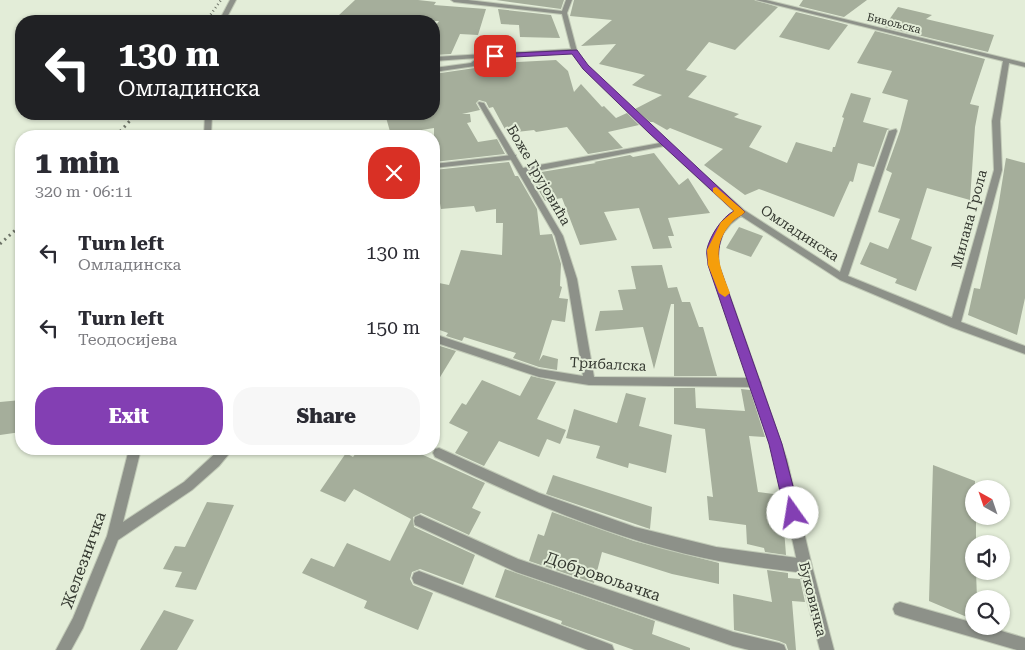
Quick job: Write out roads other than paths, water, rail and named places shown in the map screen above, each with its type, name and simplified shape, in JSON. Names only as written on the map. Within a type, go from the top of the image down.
[{"type":"street","points":[[225,15],[233,0]]},
{"type":"street","points":[[454,0],[564,13],[569,0]]},
{"type":"street","name":"Бивољска","points":[[759,0],[1025,65]]},
{"type":"street","name":"Омладинска","points":[[564,13],[574,51],[585,67],[665,144],[741,212],[844,278],[955,324],[1025,350]]},
{"type":"street","points":[[440,60],[574,51]]},
{"type":"street","points":[[440,69],[473,65],[482,57]]},
{"type":"street","name":"Милана Грола","points":[[955,324],[998,170],[996,121],[1006,60]]},
{"type":"street","name":"Боже Грујовића","points":[[481,103],[559,236],[572,279],[589,381]]},
{"type":"street","points":[[844,278],[893,131]]},
{"type":"street","points":[[522,171],[665,144]]},
{"type":"street","points":[[440,165],[512,156]]},
{"type":"street","name":"Буковичка","points":[[741,212],[732,216],[725,224],[712,250],[714,265],[756,383],[780,460],[827,650]]},
{"type":"street","name":"Трибалска","points":[[440,340],[539,373],[589,381],[756,383]]},
{"type":"street","points":[[440,453],[534,497],[625,530],[701,550],[747,559],[805,566]]},
{"type":"street","name":"Железничка","points":[[63,650],[78,623],[113,536],[133,455]]},
{"type":"street","points":[[113,536],[182,492],[222,455]]},
{"type":"street","name":"Добровољачка","points":[[420,521],[516,565],[733,639],[779,650]]},
{"type":"street","points":[[419,578],[606,650]]},
{"type":"street","points":[[900,609],[1025,645]]},
{"type":"railway","points":[[210,15],[221,0]]},
{"type":"railway","points":[[121,130],[131,120]]},
{"type":"railway","points":[[0,244],[15,230]]}]
